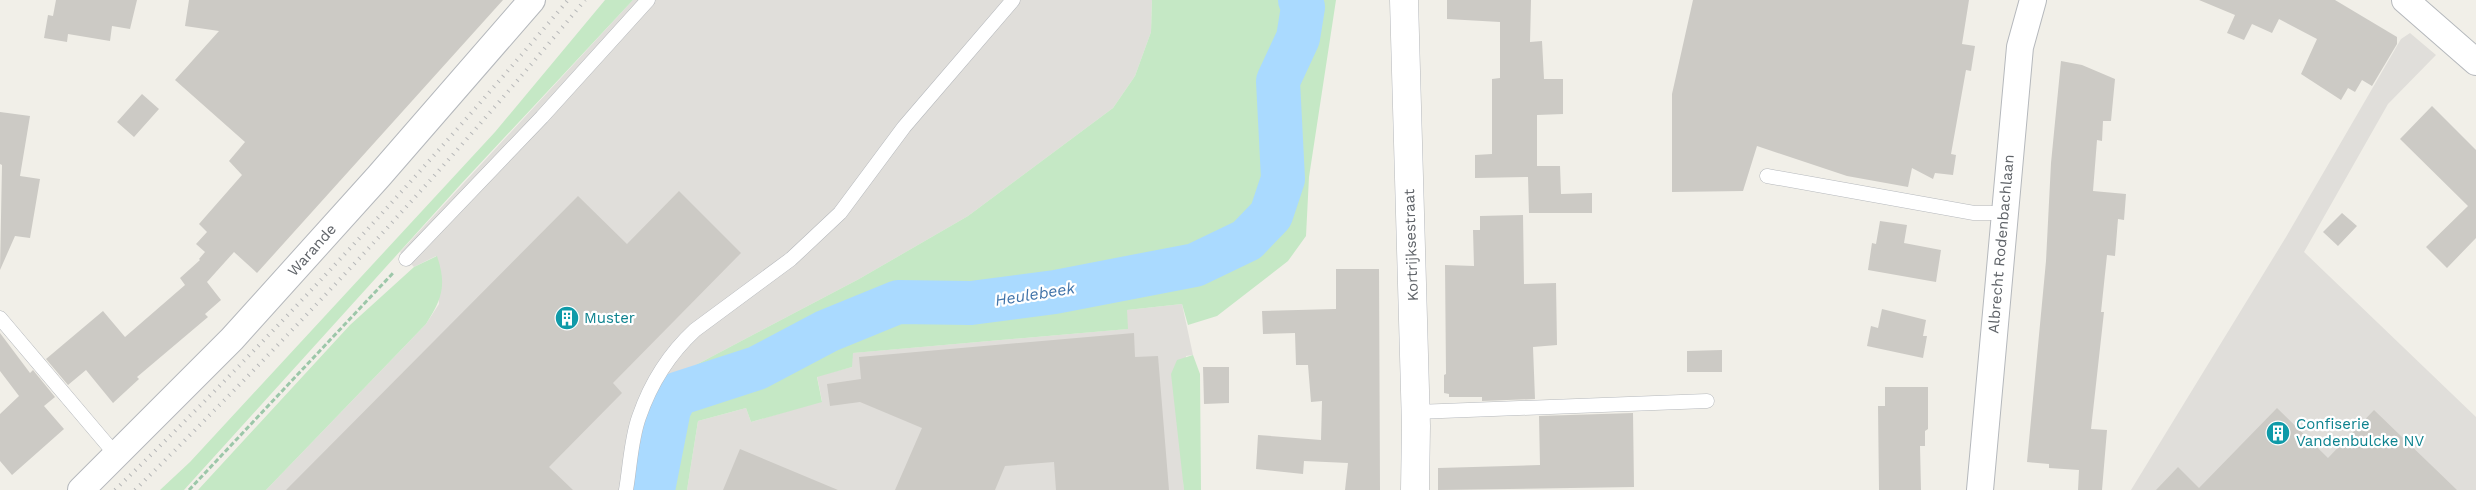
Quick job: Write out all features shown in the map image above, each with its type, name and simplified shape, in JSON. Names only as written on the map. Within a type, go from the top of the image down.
[{"type":"street","name":"Warande","points":[[81,490],[238,332],[379,176],[532,0]]},
{"type":"street","name":"Kortrijksestraat","points":[[1404,0],[1416,412],[1415,490]]},
{"type":"street","name":"Albrecht Rodenbachlaan","points":[[1980,490],[2020,47],[2033,0]]},
{"type":"street","points":[[2415,3],[2476,62]]},
{"type":"lane","points":[[406,259],[542,118],[648,0]]},
{"type":"lane","points":[[626,490],[638,418],[659,374],[680,344],[695,330],[791,260],[840,213],[904,127],[1013,0]]},
{"type":"lane","points":[[1767,176],[1974,213],[2004,213]]},
{"type":"lane","points":[[0,318],[116,455]]},
{"type":"lane","points":[[1416,412],[1708,401]]},
{"type":"path","points":[[189,490],[347,319],[406,259]]},
{"type":"shaded area","points":[[633,0],[1152,0],[1151,32],[1135,76],[1113,108],[968,216],[859,279],[692,367],[662,388],[646,424],[641,490],[266,490],[426,324],[439,304],[436,256],[414,267],[400,252]]},
{"type":"shaded area","points":[[2410,33],[2436,55],[2388,104],[2304,252],[2476,417],[2476,490],[2131,490],[2286,237],[2401,39]]},
{"type":"shaded area","points":[[1182,304],[1193,355],[1186,356],[1182,463],[1184,490],[687,490],[698,421],[746,408],[751,422],[822,401],[817,376],[852,367],[852,353],[1127,329],[1127,310]]},
{"type":"green space","points":[[605,0],[633,0],[461,184],[184,490],[160,490],[190,462],[495,132]]},
{"type":"green space","points":[[1152,0],[1293,0],[1295,8],[1292,27],[1273,78],[1278,151],[1275,194],[1264,213],[1250,227],[1213,252],[1143,271],[1108,274],[1042,285],[869,299],[766,355],[696,381],[692,367],[859,279],[968,216],[1113,108],[1135,76],[1151,32]]},
{"type":"green space","points":[[1307,0],[1336,0],[1309,177],[1306,236],[1288,261],[1217,316],[1188,325],[1182,304],[1127,310],[1128,329],[853,353],[852,367],[817,377],[822,402],[751,422],[746,408],[698,421],[687,490],[641,490],[646,424],[678,429],[682,403],[695,395],[772,369],[807,354],[862,324],[982,313],[1163,282],[1216,264],[1271,230],[1281,216],[1290,186],[1285,94],[1310,31]]},
{"type":"green space","points":[[437,256],[442,275],[441,292],[436,307],[426,324],[266,490],[198,490],[350,325],[414,267]]},
{"type":"green space","points":[[1193,355],[1200,374],[1201,490],[1184,490],[1171,374],[1177,360]]},
{"type":"building","points":[[56,0],[137,0],[130,29],[112,26],[110,41],[68,34],[67,42],[44,38],[48,15],[53,16]]},
{"type":"building","points":[[189,0],[503,0],[257,273],[234,252],[207,282],[221,300],[205,314],[208,317],[137,377],[139,379],[113,403],[86,370],[68,385],[46,359],[103,311],[125,337],[185,285],[180,278],[200,260],[205,252],[196,244],[207,232],[199,224],[242,175],[229,161],[245,142],[175,80],[219,31],[185,26]]},
{"type":"building","points":[[1447,0],[1531,0],[1530,42],[1542,41],[1544,79],[1563,79],[1563,114],[1537,115],[1537,166],[1560,166],[1561,194],[1592,193],[1592,213],[1529,213],[1528,177],[1475,178],[1475,155],[1492,154],[1492,79],[1500,78],[1500,22],[1447,19]]},
{"type":"building","points":[[1693,0],[1969,0],[1962,44],[1975,46],[1971,71],[1966,70],[1951,154],[1956,155],[1953,175],[1935,173],[1933,179],[1912,168],[1908,187],[1847,176],[1757,146],[1743,191],[1672,192],[1672,94]]},
{"type":"building","points":[[2199,0],[2335,0],[2397,37],[2397,44],[2372,86],[2362,80],[2355,92],[2348,88],[2341,100],[2301,74],[2317,39],[2279,19],[2272,33],[2252,24],[2244,40],[2227,33],[2235,15]]},
{"type":"building","points":[[2061,61],[2082,65],[2115,79],[2111,121],[2103,121],[2102,141],[2097,140],[2093,191],[2126,194],[2124,220],[2118,219],[2115,256],[2107,255],[2101,312],[2104,312],[2091,429],[2107,430],[2102,490],[2078,490],[2079,470],[2049,468],[2049,464],[2027,462],[2046,261],[2051,163]]},
{"type":"building","points":[[142,94],[159,109],[134,137],[117,122]]},
{"type":"building","points":[[2432,106],[2476,150],[2476,238],[2447,268],[2426,247],[2468,206],[2400,139]]},
{"type":"building","points":[[0,112],[30,116],[20,176],[40,179],[30,238],[15,236],[0,270],[2,165],[0,164]]},
{"type":"building","name":"Muster","points":[[679,191],[741,253],[613,383],[622,393],[549,467],[573,490],[286,490],[578,196],[627,244]]},
{"type":"building","points":[[2342,213],[2357,226],[2338,246],[2323,232]]},
{"type":"building","points":[[1523,215],[1524,284],[1556,283],[1557,345],[1533,347],[1535,399],[1482,401],[1482,397],[1449,397],[1449,394],[1444,393],[1444,375],[1446,374],[1445,265],[1474,266],[1473,230],[1480,230],[1480,216]]},
{"type":"building","points":[[1880,221],[1907,225],[1904,243],[1941,250],[1936,282],[1868,270],[1872,243],[1876,244]]},
{"type":"building","points":[[1336,269],[1379,269],[1380,490],[1345,490],[1348,463],[1304,461],[1303,474],[1256,469],[1258,435],[1321,440],[1322,401],[1311,402],[1308,365],[1296,365],[1295,333],[1263,334],[1262,311],[1336,309]]},
{"type":"building","points":[[1882,309],[1926,320],[1923,336],[1927,336],[1923,358],[1867,346],[1871,326],[1878,328]]},
{"type":"building","points":[[0,333],[30,373],[33,370],[55,397],[44,406],[64,429],[12,475],[0,461],[0,414],[19,396],[0,371]]},
{"type":"building","points":[[1134,333],[1135,357],[1158,356],[1169,490],[1056,490],[1054,462],[1005,466],[995,490],[895,490],[922,428],[860,402],[830,406],[827,384],[861,379],[859,357]]},
{"type":"building","points":[[1722,350],[1722,372],[1687,372],[1687,351]]},
{"type":"building","points":[[1203,367],[1229,367],[1229,403],[1204,404]]},
{"type":"building","points":[[1885,387],[1928,387],[1928,429],[1925,431],[1925,446],[1920,446],[1921,490],[1879,490],[1878,406],[1885,406]]},
{"type":"building","points":[[2277,408],[2328,458],[2374,410],[2457,490],[2156,490],[2178,467],[2199,488]]},
{"type":"building","points":[[1633,413],[1634,487],[1438,490],[1438,468],[1540,465],[1539,416]]},
{"type":"building","points":[[740,449],[838,490],[723,490]]},
{"type":"waterway","name":"Heulebeek","points":[[653,490],[669,409],[677,394],[757,368],[827,331],[898,302],[971,303],[1055,292],[1195,265],[1247,240],[1271,215],[1283,179],[1278,81],[1298,38],[1303,7],[1300,0]]},
{"type":"railway","points":[[115,490],[233,372],[348,251],[514,64],[568,0]]},
{"type":"railway","points":[[135,490],[252,372],[366,251],[532,64],[585,0]]},
{"type":"place","name":"Muster","points":[[567,318]]},
{"type":"place","name":"Confiserie Vandenbulcke NV","points":[[2278,433]]}]
